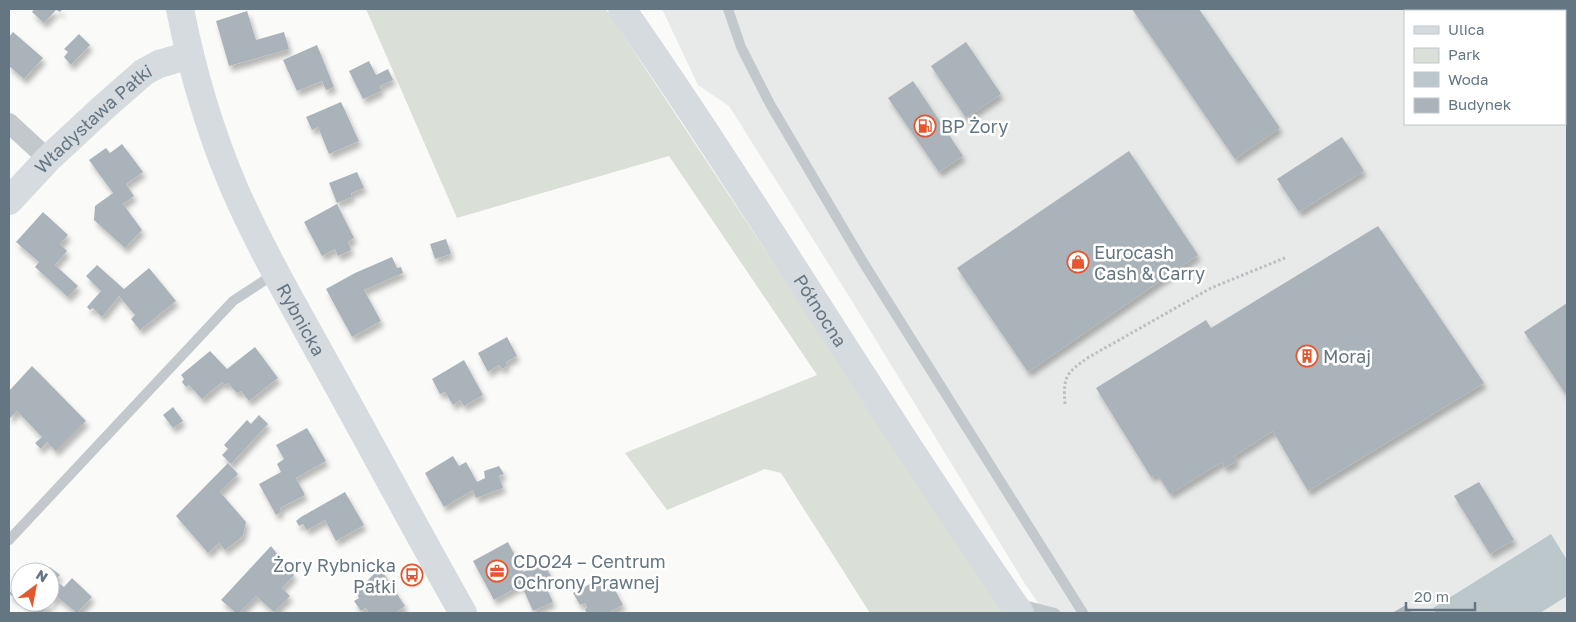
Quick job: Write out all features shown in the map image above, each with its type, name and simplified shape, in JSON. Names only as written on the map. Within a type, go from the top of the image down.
[{"type":"street","name":"Rybnicka","points":[[180,9],[190,55],[213,132],[235,190],[277,273],[463,613]]},
{"type":"street","name":"Północna","points":[[622,9],[680,93],[875,397],[1015,607]]},
{"type":"street","name":"Władysława Pałki","points":[[9,201],[48,159],[144,72],[159,64],[190,55]]},
{"type":"street","points":[[9,122],[48,159]]},
{"type":"lane","points":[[728,9],[742,48],[770,104],[863,262],[1083,613]]},
{"type":"lane","points":[[9,540],[233,301],[277,273]]},
{"type":"lane","points":[[1015,607],[1033,608],[1056,613]]},
{"type":"path","points":[[1065,404],[1064,385],[1070,371],[1088,357],[1211,288],[1288,257]]},
{"type":"shaded area","points":[[662,9],[1567,9],[1567,613],[1045,613],[1025,584],[852,301],[729,106],[698,85]]},
{"type":"green space","points":[[366,9],[606,9],[1005,613],[870,613],[781,473],[765,469],[667,510],[625,453],[817,375],[669,156],[457,218]]},
{"type":"water","points":[[1551,534],[1567,560],[1567,596],[1540,613],[1436,613],[1433,608]]},
{"type":"building","points":[[34,9],[63,9],[60,12],[56,10],[44,23],[32,12]]},
{"type":"building","points":[[1132,9],[1199,9],[1280,128],[1235,159]]},
{"type":"building","points":[[247,11],[256,40],[284,32],[289,49],[229,66],[216,21]]},
{"type":"building","points":[[13,32],[43,58],[24,79],[9,66],[9,37]]},
{"type":"building","points":[[79,34],[90,45],[71,65],[64,57],[68,52],[64,49]]},
{"type":"building","points":[[966,42],[1001,94],[966,118],[931,66]]},
{"type":"building","points":[[317,45],[334,87],[326,90],[322,81],[297,91],[283,60]]},
{"type":"building","points":[[369,61],[376,75],[388,69],[393,80],[380,86],[381,91],[363,99],[349,71]]},
{"type":"building","points":[[913,81],[963,156],[939,172],[888,98]]},
{"type":"building","points":[[341,102],[359,141],[329,154],[318,127],[312,130],[306,117]]},
{"type":"building","points":[[1342,137],[1364,171],[1299,212],[1277,179]]},
{"type":"building","points":[[122,144],[143,172],[126,184],[134,196],[123,204],[142,230],[125,248],[94,220],[95,206],[113,193],[89,160],[106,148],[110,153]]},
{"type":"building","name":"Eurocash Cash & Carry","points":[[1129,151],[1198,255],[1028,372],[957,268]]},
{"type":"building","points":[[357,172],[364,188],[351,193],[352,197],[337,203],[329,183]]},
{"type":"building","points":[[337,204],[354,238],[348,242],[351,250],[338,256],[335,249],[322,256],[304,222]]},
{"type":"building","points":[[43,212],[68,235],[60,244],[67,251],[55,265],[78,286],[68,297],[35,267],[39,262],[16,242]]},
{"type":"building","name":"Moraj","points":[[1378,226],[1484,383],[1308,491],[1273,431],[1234,456],[1237,461],[1225,468],[1222,462],[1170,494],[1157,474],[1151,477],[1096,388],[1206,320],[1211,328]]},
{"type":"building","points":[[446,239],[451,254],[435,259],[430,244]]},
{"type":"building","points":[[392,257],[397,268],[401,267],[403,273],[364,290],[381,321],[352,337],[326,289],[355,273]]},
{"type":"building","points":[[97,265],[124,289],[149,268],[176,301],[140,330],[131,319],[135,315],[119,296],[102,317],[93,308],[90,310],[87,307],[101,291],[86,276]]},
{"type":"building","points":[[1567,303],[1567,396],[1524,332]]},
{"type":"building","points":[[507,337],[517,356],[506,362],[507,366],[502,369],[499,365],[488,372],[478,353]]},
{"type":"building","points":[[255,347],[278,378],[249,401],[241,391],[237,393],[228,383],[225,385],[222,382],[202,399],[189,385],[186,387],[182,382],[184,379],[181,375],[210,351],[227,369]]},
{"type":"building","points":[[464,360],[483,395],[464,406],[460,400],[453,405],[445,392],[440,394],[432,379]]},
{"type":"building","points":[[32,366],[86,421],[56,451],[47,442],[41,449],[35,443],[42,437],[17,411],[9,419],[9,391]]},
{"type":"building","points":[[173,407],[183,421],[173,428],[163,415]]},
{"type":"building","points":[[259,415],[268,424],[231,464],[222,455],[228,449],[224,445],[247,420],[251,424]]},
{"type":"building","points":[[307,428],[326,461],[296,478],[305,495],[280,508],[281,512],[276,515],[259,484],[281,472],[277,464],[284,459],[276,445]]},
{"type":"building","points":[[453,456],[459,466],[466,462],[477,482],[485,478],[484,471],[499,466],[504,474],[499,476],[503,488],[476,498],[473,490],[444,507],[425,473]]},
{"type":"building","points":[[228,463],[238,474],[220,492],[246,522],[243,536],[225,550],[219,543],[208,553],[176,516]]},
{"type":"building","points":[[1479,482],[1514,540],[1490,554],[1454,496]]},
{"type":"building","points":[[345,492],[364,525],[336,541],[325,520],[307,530],[303,524],[299,526],[296,521],[301,517]]},
{"type":"building","points":[[508,542],[523,572],[543,562],[551,576],[543,581],[553,602],[533,611],[524,591],[538,583],[523,590],[521,585],[494,600],[473,561]]},
{"type":"building","points":[[271,546],[294,575],[282,588],[290,596],[274,612],[256,596],[239,613],[236,613],[221,600]]},
{"type":"building","points":[[380,568],[405,606],[395,613],[369,613],[366,608],[361,611],[354,601],[359,598],[356,592]]},
{"type":"building","points":[[603,577],[609,588],[613,586],[623,605],[611,611],[612,613],[587,613],[585,603],[580,605],[573,593]]},
{"type":"building","points":[[72,578],[92,597],[77,613],[60,599],[60,584],[64,587]]},
{"type":"building","points":[[1406,605],[1411,613],[1392,613]]},
{"type":"place","name":"BP Żory","points":[[925,126]]},
{"type":"place","name":"Eurocash Cash & Carry","points":[[1078,262]]},
{"type":"place","name":"Moraj","points":[[1307,356]]},
{"type":"place","name":"CDO24 – Centrum Ochrony Prawnej","points":[[497,571]]},
{"type":"place","name":"Żory Rybnicka Pałki","points":[[412,575]]}]
